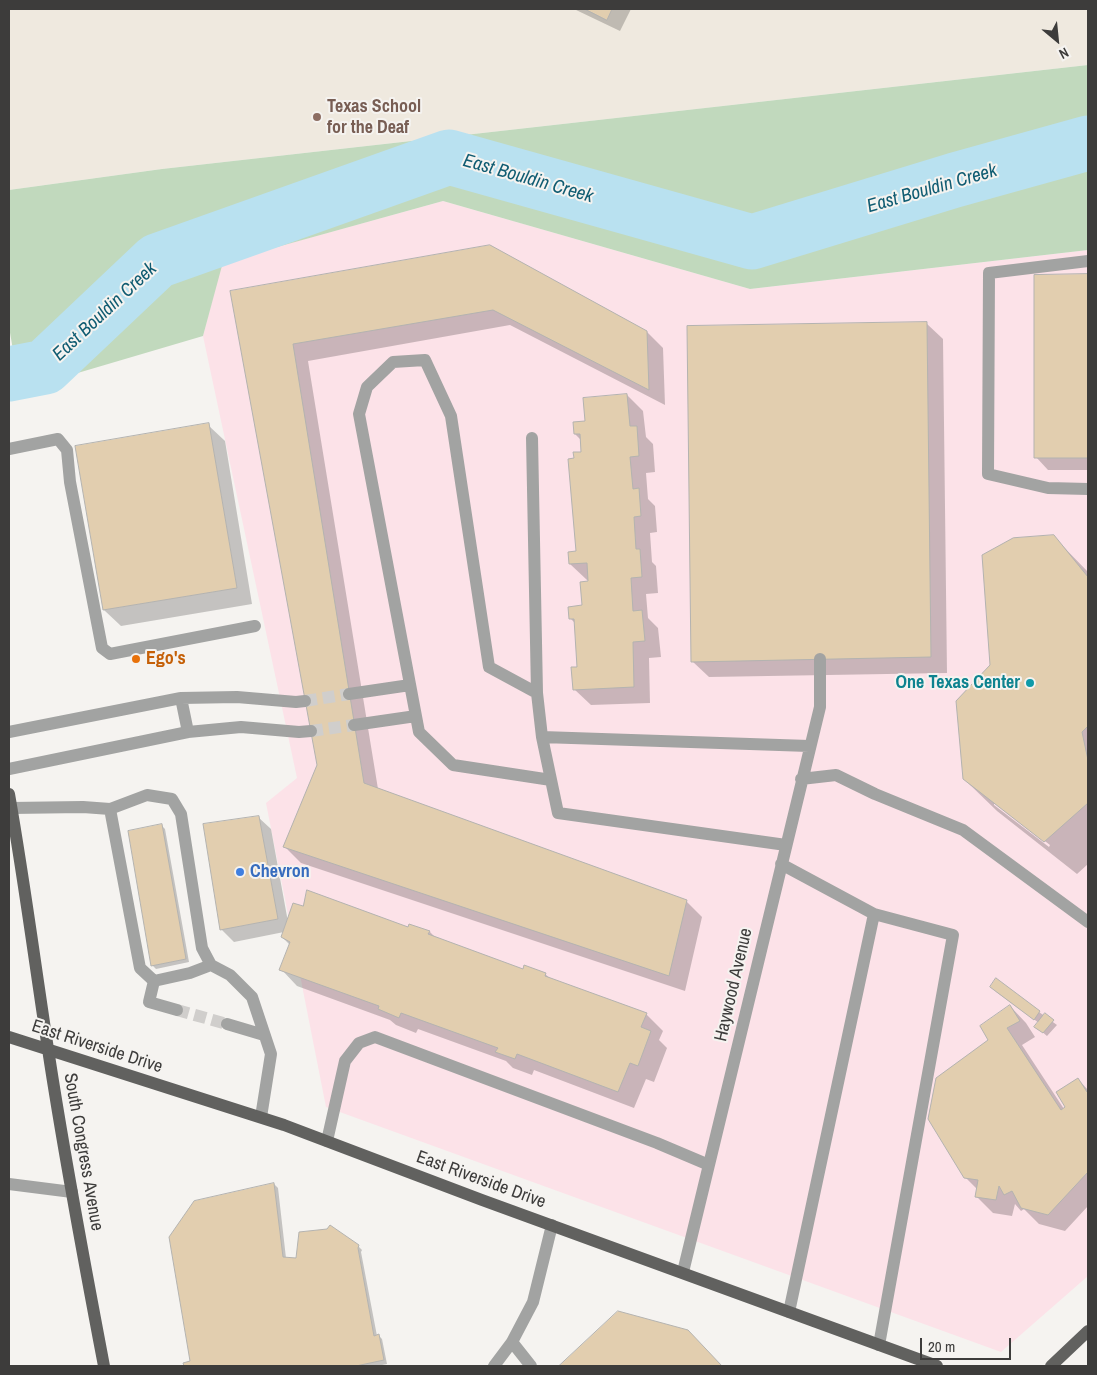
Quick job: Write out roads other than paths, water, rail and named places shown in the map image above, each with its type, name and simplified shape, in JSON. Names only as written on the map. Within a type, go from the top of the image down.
[{"type":"main road","name":"South Congress Avenue","points":[[9,794],[12,833],[27,900],[48,1049],[104,1366]]},
{"type":"main road","name":"East Riverside Drive","points":[[9,1037],[261,1117],[936,1366]]},
{"type":"main road","points":[[1051,1366],[1088,1331]]},
{"type":"street","points":[[1088,261],[988,273],[988,474],[1048,488],[1088,489]]},
{"type":"street","points":[[537,693],[489,667],[451,416],[425,360],[392,362],[366,387],[359,414],[419,732],[453,765],[551,780]]},
{"type":"street","points":[[532,438],[537,693],[542,737],[558,813],[786,845]]},
{"type":"street","points":[[9,449],[58,440],[67,450],[70,482],[102,648],[110,654],[254,626]]},
{"type":"street","name":"Haywood Avenue","points":[[684,1272],[809,746],[820,707],[820,659]]},
{"type":"street","points":[[349,694],[410,685]]},
{"type":"street","points":[[9,732],[180,698],[237,697],[296,702],[305,701]]},
{"type":"street","points":[[180,698],[188,732]]},
{"type":"street","points":[[354,725],[416,716]]},
{"type":"street","points":[[9,769],[188,732],[241,727],[299,732],[311,731]]},
{"type":"street","points":[[542,737],[809,746]]},
{"type":"street","points":[[802,779],[836,775],[875,794],[963,830],[1088,922]]},
{"type":"street","points":[[11,808],[83,806],[110,809],[147,795],[172,799],[181,814],[202,948],[211,965],[230,975],[252,997],[271,1054],[261,1117]]},
{"type":"street","points":[[110,809],[140,968],[154,981]]},
{"type":"street","points":[[781,864],[874,914],[954,935],[879,1345]]},
{"type":"street","points":[[789,1312],[874,914]]},
{"type":"street","points":[[154,981],[190,974],[211,965]]},
{"type":"street","points":[[154,981],[149,1002],[177,1010]]},
{"type":"street","points":[[227,1024],[264,1035]]},
{"type":"street","points":[[327,1141],[345,1061],[359,1043],[375,1037],[657,1143],[709,1165]]},
{"type":"street","points":[[9,1184],[72,1192]]},
{"type":"street","points":[[494,1366],[512,1342],[533,1302],[552,1225]]},
{"type":"street","points":[[512,1342],[531,1366]]},
{"type":"waterway","name":"East Bouldin Creek","points":[[9,374],[45,367],[157,261],[449,157],[752,242],[955,180],[1088,143]]},
{"type":"tunnel","points":[[305,701],[349,694]]},
{"type":"tunnel","points":[[311,731],[354,725]]},
{"type":"tunnel","points":[[177,1010],[227,1024]]},
{"type":"place","name":"Texas School for the Deaf","points":[[317,117]]},
{"type":"place","name":"Ego's","points":[[136,659]]},
{"type":"place","name":"One Texas Center","points":[[1030,683]]},
{"type":"place","name":"Chevron","points":[[240,872]]}]
